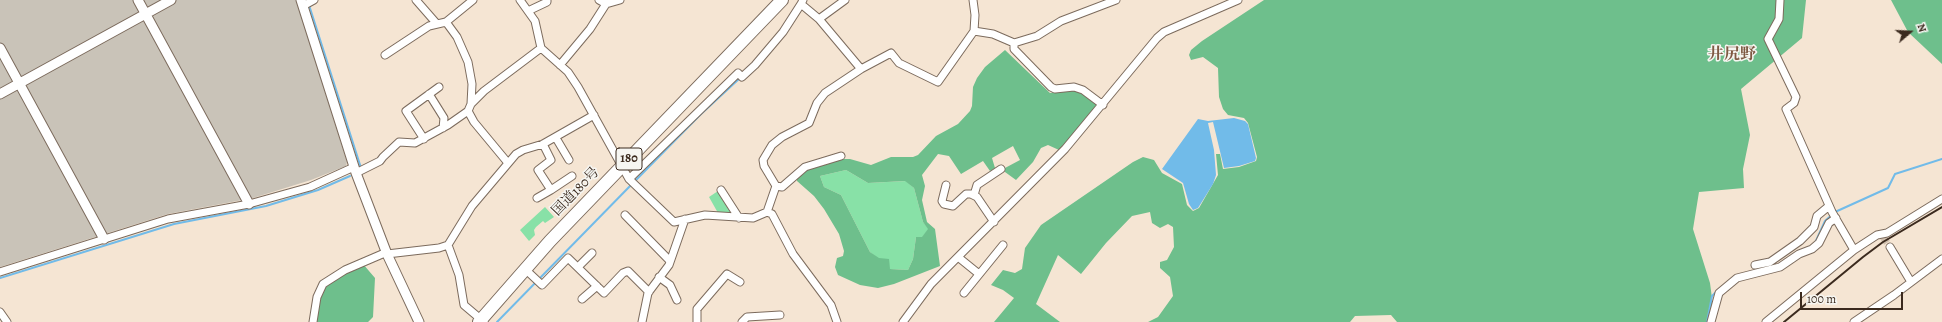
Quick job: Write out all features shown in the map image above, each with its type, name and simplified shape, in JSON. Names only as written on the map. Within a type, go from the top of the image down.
[{"type":"highway","name":"国道180号","points":[[483,321],[525,269],[782,0]]},
{"type":"street","points":[[138,0],[249,204]]},
{"type":"street","points":[[0,94],[171,0]]},
{"type":"street","points":[[314,0],[302,3],[355,170],[387,253],[419,322]]},
{"type":"street","points":[[416,0],[437,24]]},
{"type":"street","points":[[385,55],[430,26],[446,22],[473,0]]},
{"type":"street","points":[[520,0],[535,21],[542,48],[560,65],[578,87],[629,179],[674,222],[705,215],[753,218],[767,212],[776,186],[763,163],[769,150],[782,137],[809,124],[821,96],[861,69],[891,53],[899,63],[938,82],[974,31],[975,15],[973,0]]},
{"type":"street","points":[[528,11],[547,2],[547,0]]},
{"type":"street","points":[[560,65],[590,29],[603,2],[620,0]]},
{"type":"street","points":[[819,19],[845,0]]},
{"type":"street","points":[[974,31],[993,34],[1014,43],[1037,36],[1061,21],[1116,0]]},
{"type":"street","points":[[903,322],[932,284],[1065,149],[1157,38],[1164,32],[1238,0]]},
{"type":"street","points":[[1780,0],[1779,19],[1768,39],[1768,42],[1796,97],[1794,103],[1786,109],[1833,213],[1854,250]]},
{"type":"street","points":[[629,179],[738,73],[742,77],[755,65],[783,32],[802,2],[819,19],[861,69]]},
{"type":"street","points":[[0,272],[168,219],[249,204],[310,186],[380,161],[383,156],[399,142],[412,144],[424,139],[468,111],[471,104],[472,84],[468,62],[457,37],[446,22]]},
{"type":"street","points":[[1014,43],[1014,49],[1051,87],[1055,89],[1074,87],[1083,90],[1103,105]]},
{"type":"street","points":[[0,48],[104,239]]},
{"type":"street","points":[[471,104],[484,91],[542,48]]},
{"type":"street","points":[[424,139],[406,111],[439,87]]},
{"type":"street","points":[[429,94],[444,118],[443,128]]},
{"type":"street","points":[[468,111],[474,122],[508,163]]},
{"type":"street","points":[[314,322],[317,297],[323,284],[345,270],[387,253],[439,248],[448,245],[472,206],[516,154],[556,138],[594,115]]},
{"type":"street","points":[[556,138],[569,160]]},
{"type":"street","points":[[543,144],[551,160],[538,170],[551,190]]},
{"type":"street","points":[[776,186],[782,187],[804,167],[841,156]]},
{"type":"street","points":[[974,195],[977,185],[1001,169]]},
{"type":"street","points":[[537,198],[572,176]]},
{"type":"street","points":[[946,185],[942,201],[948,206],[953,206],[966,194],[974,195],[977,197],[994,222]]},
{"type":"street","points":[[721,190],[739,218]]},
{"type":"street","points":[[1766,322],[1854,250],[1877,235],[1882,236],[1942,200]]},
{"type":"street","points":[[767,212],[772,214],[793,254],[831,306],[837,322]]},
{"type":"street","points":[[1755,266],[1770,262],[1800,241],[1814,227],[1818,216],[1833,213]]},
{"type":"street","points":[[1711,322],[1719,293],[1737,278],[1780,267],[1799,254],[1812,249],[1819,243],[1833,213]]},
{"type":"street","points":[[625,215],[670,261]]},
{"type":"street","points":[[642,322],[648,292],[670,261],[685,219]]},
{"type":"street","points":[[448,245],[459,275],[464,305],[483,321]]},
{"type":"street","points":[[964,293],[1003,245]]},
{"type":"street","points":[[1890,247],[1911,282]]},
{"type":"street","points":[[578,267],[592,254]]},
{"type":"street","points":[[958,257],[979,274]]},
{"type":"street","points":[[525,269],[542,285],[568,258],[604,293],[623,273],[628,271],[648,292]]},
{"type":"street","points":[[1854,322],[1941,262]]},
{"type":"street","points":[[696,322],[697,309],[727,274],[740,282]]},
{"type":"street","points":[[659,277],[670,284],[677,300]]},
{"type":"street","points":[[582,300],[596,286]]},
{"type":"street","points":[[0,312],[7,322]]},
{"type":"street","points":[[742,322],[747,317],[780,315]]},
{"type":"shaded area","points":[[0,0],[313,0],[299,9],[347,162],[346,166],[311,180],[253,198],[168,214],[0,267]]},
{"type":"green space","points":[[1264,0],[1806,0],[1802,38],[1741,89],[1750,135],[1743,169],[1744,188],[1699,192],[1693,229],[1710,283],[1713,306],[1709,322],[1397,322],[1391,315],[1355,316],[1350,322],[1148,322],[1158,317],[1173,296],[1170,277],[1160,268],[1160,262],[1167,260],[1174,247],[1173,227],[1168,224],[1160,228],[1152,223],[1150,212],[1132,216],[1106,243],[1081,274],[1058,255],[1036,304],[1060,322],[994,322],[1014,298],[1003,290],[991,285],[1003,270],[1015,273],[1022,269],[1025,248],[1041,225],[1133,162],[1143,157],[1154,160],[1162,173],[1182,184],[1187,205],[1193,211],[1199,208],[1218,175],[1216,154],[1220,154],[1223,169],[1239,167],[1256,161],[1257,157],[1248,123],[1244,118],[1228,115],[1223,109],[1219,97],[1218,68],[1203,57],[1191,60],[1189,55],[1191,50],[1202,41]]},
{"type":"green space","points":[[1891,0],[1942,0],[1942,64],[1908,32]]},
{"type":"green space","points":[[1005,50],[1050,93],[1072,89],[1092,99],[1097,104],[1094,111],[1059,150],[1048,145],[1041,148],[1033,162],[1016,180],[1005,172],[1005,168],[1020,160],[1013,146],[992,158],[995,168],[990,171],[983,161],[961,174],[949,156],[938,154],[922,175],[925,186],[922,200],[927,222],[935,229],[940,266],[894,284],[878,288],[860,285],[838,275],[835,267],[837,258],[843,256],[844,251],[839,234],[824,209],[814,196],[797,181],[797,176],[808,169],[839,159],[850,159],[871,165],[891,157],[913,157],[918,155],[936,136],[958,124],[970,111],[972,106],[973,87],[977,78],[985,67]],"holes":[[[846,170],[868,183],[905,181],[914,188],[923,222],[928,229],[922,237],[916,237],[913,259],[908,270],[890,269],[889,259],[879,258],[870,252],[841,195],[824,187],[820,176]]]},
{"type":"green space","points":[[846,170],[868,183],[906,181],[914,188],[923,222],[929,229],[922,238],[916,237],[913,259],[908,270],[890,269],[870,252],[841,195],[824,187],[820,176]]},
{"type":"green space","points":[[718,191],[734,216],[718,213],[709,197]]},
{"type":"green space","points":[[545,207],[554,217],[545,223],[543,221],[536,227],[534,230],[535,235],[529,241],[520,230]]},
{"type":"green space","points":[[363,264],[375,278],[373,317],[368,322],[316,322],[320,296],[324,286],[345,272]]},
{"type":"water","points":[[1234,118],[1245,121],[1248,124],[1256,158],[1255,161],[1239,166],[1224,168],[1213,122],[1208,123],[1214,150],[1216,175],[1213,184],[1198,208],[1193,210],[1189,204],[1183,183],[1162,169],[1198,119],[1208,121]]},
{"type":"waterway","points":[[309,5],[361,168]]},
{"type":"waterway","points":[[635,181],[701,114],[740,78]]},
{"type":"waterway","points":[[1815,243],[1825,221],[1835,212],[1888,188],[1895,174],[1942,159]]},
{"type":"waterway","points":[[0,278],[174,224],[266,206],[318,190],[350,176]]},
{"type":"waterway","points":[[497,322],[632,184]]},
{"type":"waterway","points":[[1707,322],[1712,296],[1716,292]]},
{"type":"tunnel","points":[[1883,237],[1890,247]]},
{"type":"railway","points":[[1784,322],[1883,242],[1942,207]]},
{"type":"district","name":"井尻野","points":[[1732,55]]}]
